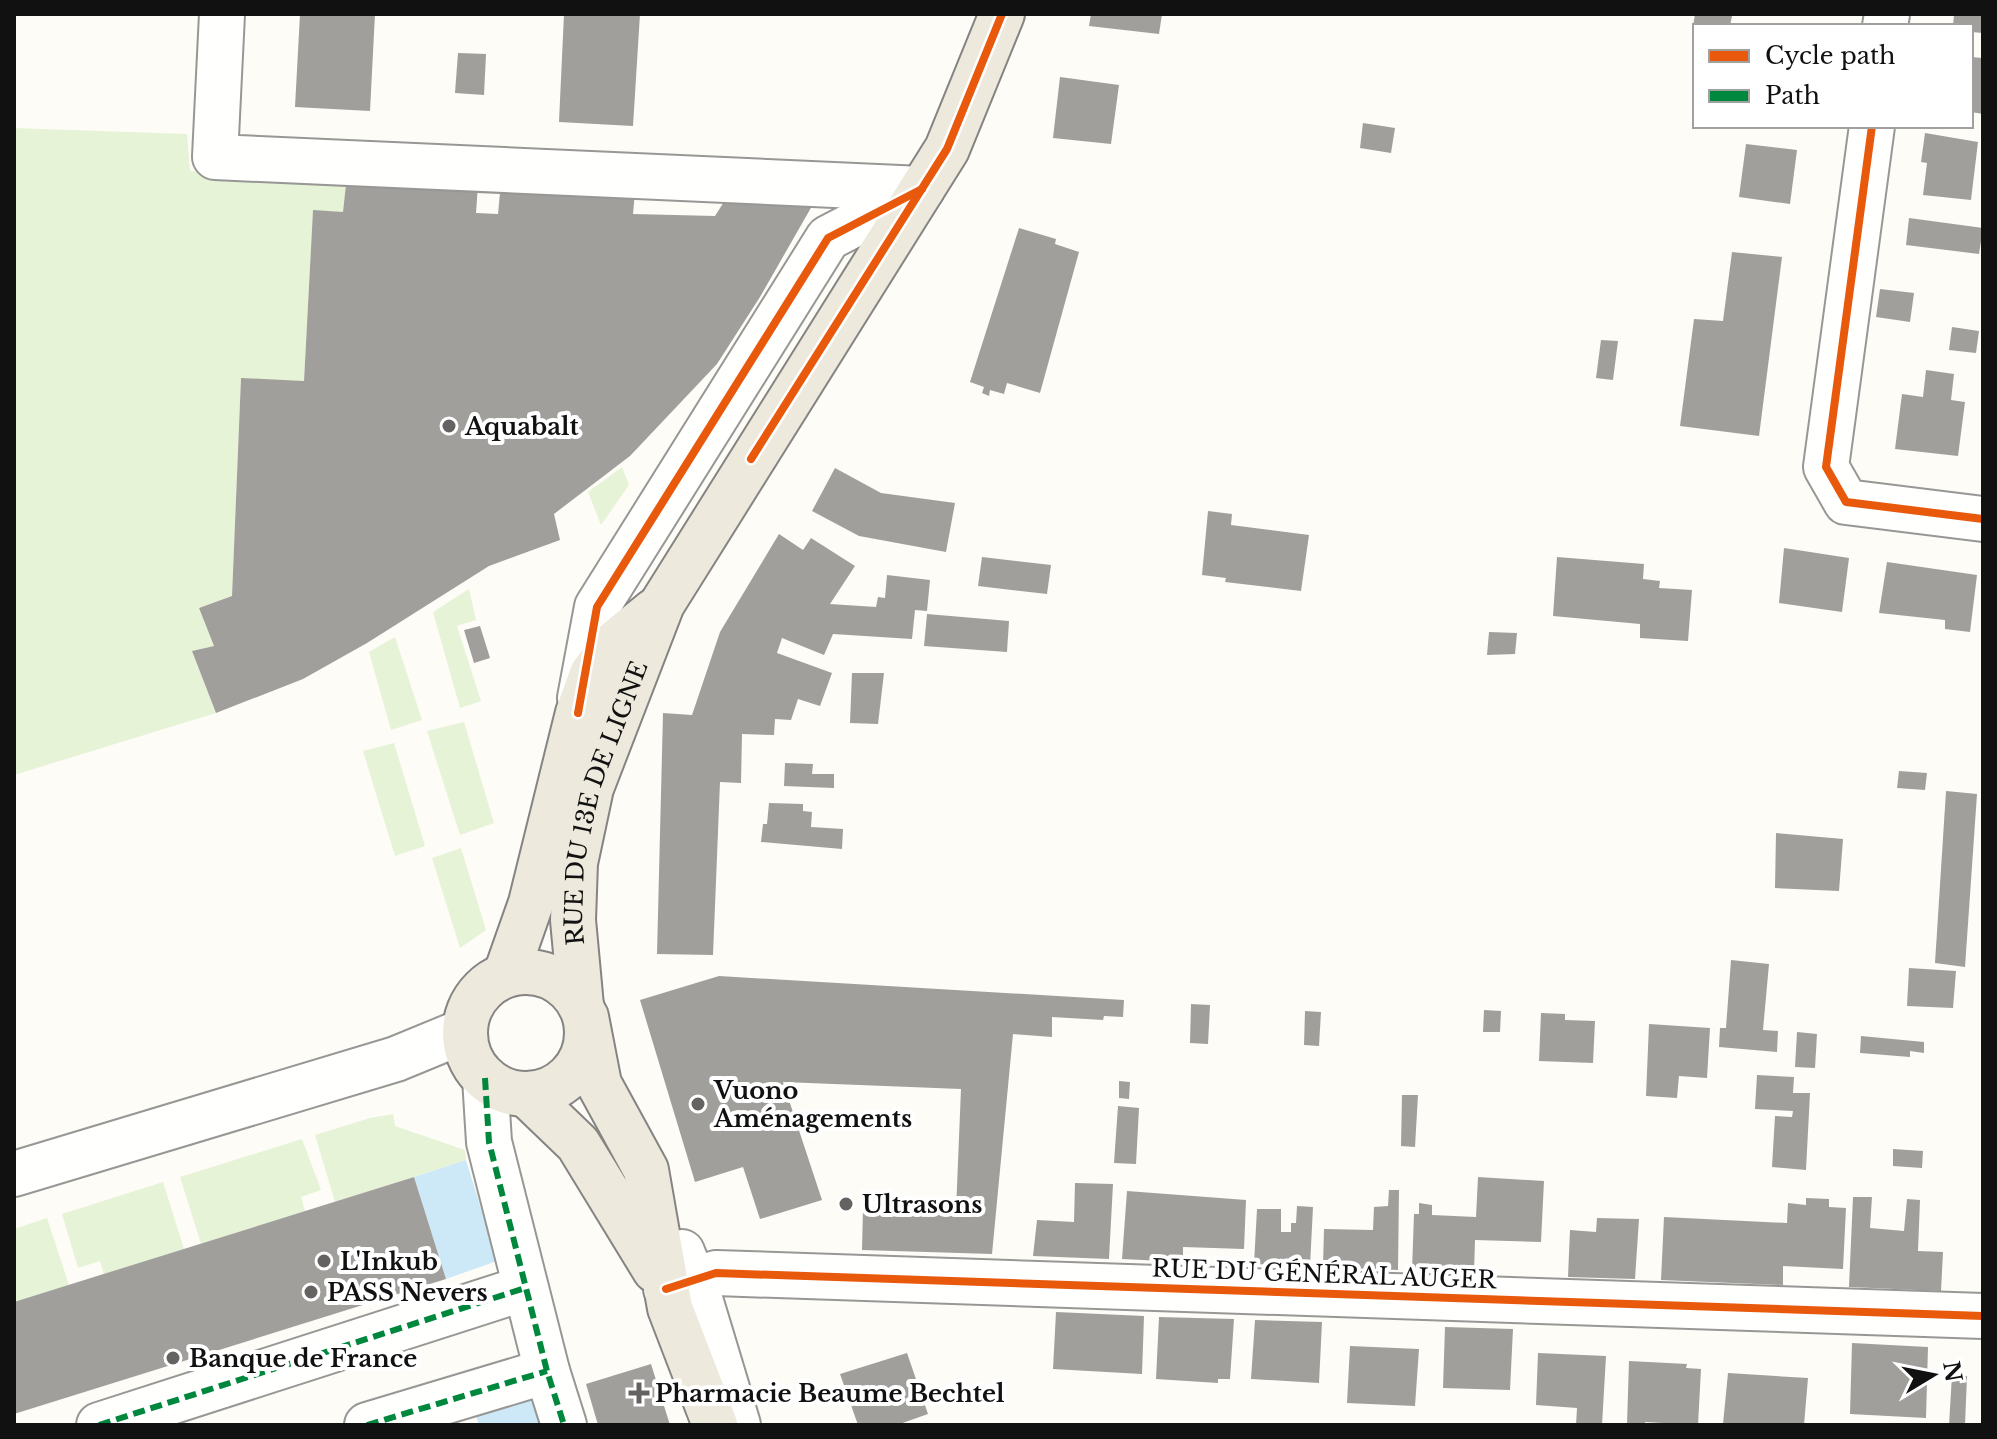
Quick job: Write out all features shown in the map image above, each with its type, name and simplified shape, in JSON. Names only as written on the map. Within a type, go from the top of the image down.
[{"type":"main road","name":"RUE DU 13E DE LIGNE","points":[[715,1425],[646,1171],[599,1084],[584,1011],[573,920],[575,863],[591,788],[662,604],[947,149],[1002,14]]},
{"type":"main road","name":"RUE DU 13E DE LIGNE","points":[[506,974],[531,903],[578,713],[592,674],[616,642],[662,604]]},
{"type":"main road","points":[[523,971],[546,974],[567,986],[584,1011],[586,1043],[577,1067],[559,1084],[543,1092],[526,1094],[496,1087],[475,1059],[467,1016],[476,996],[491,982],[506,974],[523,971]]},
{"type":"main road","name":"RUE DU 13E DE LIGNE","points":[[526,1094],[578,1144],[677,1293]]},
{"type":"street","points":[[222,14],[215,157],[922,189]]},
{"type":"street","points":[[1872,128],[1826,467],[1846,502],[1983,519]]},
{"type":"street","points":[[578,713],[597,607],[828,238],[922,189]]},
{"type":"street","points":[[14,1174],[396,1059],[475,1059],[489,1142],[525,1288],[564,1425]]},
{"type":"street","name":"RUE DU GÉNÉRAL AUGER","points":[[677,1293],[716,1273],[1983,1316]]},
{"type":"street","points":[[99,1425],[525,1288]]},
{"type":"street","name":"RUE DU 13E DE LIGNE","points":[[677,1293],[738,1425]]},
{"type":"street","points":[[367,1425],[547,1371]]},
{"type":"green space","points":[[14,128],[187,134],[190,171],[347,175],[343,212],[313,211],[304,381],[241,379],[232,596],[199,608],[214,646],[192,651],[216,713],[14,775]]},
{"type":"green space","points":[[622,467],[629,485],[601,525],[588,492]]},
{"type":"green space","points":[[469,589],[476,620],[457,626],[481,701],[460,708],[433,612]]},
{"type":"green space","points":[[395,637],[422,720],[391,730],[369,652]]},
{"type":"green space","points":[[464,722],[494,823],[460,835],[427,731]]},
{"type":"green space","points":[[394,743],[425,846],[395,856],[363,751]]},
{"type":"green space","points":[[461,848],[486,930],[460,948],[432,858]]},
{"type":"green space","points":[[393,1114],[395,1126],[465,1150],[466,1160],[335,1202],[315,1135]]},
{"type":"green space","points":[[302,1139],[321,1190],[301,1197],[305,1211],[201,1244],[180,1177]]},
{"type":"green space","points":[[163,1182],[184,1249],[104,1274],[100,1261],[78,1268],[62,1214]]},
{"type":"green space","points":[[47,1218],[69,1285],[14,1302],[14,1229]]},
{"type":"water","points":[[466,1160],[497,1261],[446,1279],[414,1177]]},
{"type":"water","points":[[536,1374],[552,1425],[479,1425],[469,1394]]},
{"type":"building","points":[[300,14],[375,14],[370,111],[295,107]]},
{"type":"building","points":[[564,14],[640,14],[633,126],[559,122]]},
{"type":"building","points":[[1091,14],[1162,14],[1159,34],[1089,26]]},
{"type":"building","points":[[1695,14],[1732,16],[1730,24],[1693,24]]},
{"type":"building","points":[[1954,14],[1983,14],[1983,33],[1973,32],[1973,24],[1953,24]]},
{"type":"building","points":[[458,53],[486,54],[484,95],[455,93]]},
{"type":"building","points":[[1973,57],[1983,58],[1983,114],[1973,112]]},
{"type":"building","points":[[1060,77],[1119,85],[1111,144],[1053,138]]},
{"type":"building","points":[[1363,123],[1395,128],[1391,153],[1360,148]]},
{"type":"building","points":[[1925,133],[1978,142],[1971,200],[1923,195],[1927,163],[1921,162]]},
{"type":"building","points":[[1746,144],[1797,150],[1790,204],[1739,197]]},
{"type":"building","name":"Aquabalt","points":[[347,175],[478,185],[476,213],[498,214],[501,182],[635,192],[633,214],[715,216],[727,197],[816,199],[760,297],[717,364],[630,456],[554,514],[560,540],[489,566],[367,643],[303,679],[216,713],[192,651],[214,646],[199,608],[232,596],[241,378],[304,381],[313,210],[343,212]]},
{"type":"building","points":[[1909,218],[1983,228],[1979,254],[1906,245]]},
{"type":"building","points":[[1019,228],[1056,239],[1055,244],[1079,252],[1040,393],[1007,383],[1004,394],[990,390],[989,396],[982,393],[984,387],[970,382]]},
{"type":"building","points":[[1732,252],[1782,257],[1759,436],[1680,426],[1694,319],[1723,321]]},
{"type":"building","points":[[1880,289],[1914,293],[1910,322],[1876,317]]},
{"type":"building","points":[[1952,327],[1979,331],[1976,353],[1949,350]]},
{"type":"building","points":[[1601,340],[1618,341],[1613,380],[1596,378]]},
{"type":"building","points":[[1926,370],[1954,374],[1951,400],[1965,402],[1958,456],[1895,449],[1902,394],[1923,397]]},
{"type":"building","points":[[835,468],[881,493],[955,503],[946,552],[859,536],[812,511]]},
{"type":"building","points":[[1208,511],[1232,514],[1231,525],[1309,535],[1301,591],[1225,582],[1226,578],[1202,575]]},
{"type":"building","points":[[779,534],[803,550],[811,538],[855,566],[830,604],[876,607],[878,597],[885,598],[887,575],[930,580],[927,611],[915,610],[912,639],[833,634],[824,655],[782,638],[777,653],[832,673],[820,706],[798,699],[791,720],[775,719],[774,735],[742,734],[741,783],[720,782],[713,955],[657,954],[663,713],[692,715],[720,632]]},
{"type":"building","points":[[1784,548],[1849,558],[1842,612],[1779,603]]},
{"type":"building","points":[[982,557],[1051,565],[1047,594],[978,586]]},
{"type":"building","points":[[1557,557],[1644,564],[1643,579],[1660,581],[1659,588],[1692,590],[1688,641],[1640,638],[1640,624],[1553,616]]},
{"type":"building","points":[[1887,562],[1977,575],[1970,632],[1945,629],[1945,620],[1879,613]]},
{"type":"building","points":[[927,614],[1009,621],[1007,652],[924,646]]},
{"type":"building","points":[[480,626],[490,658],[474,663],[464,630]]},
{"type":"building","points":[[1489,632],[1517,633],[1515,654],[1487,655]]},
{"type":"building","points":[[852,673],[884,673],[878,724],[850,723]]},
{"type":"building","points":[[785,763],[813,764],[812,774],[834,774],[834,788],[784,786]]},
{"type":"building","points":[[1899,771],[1927,773],[1925,790],[1897,788]]},
{"type":"building","points":[[1946,791],[1977,794],[1965,967],[1935,963]]},
{"type":"building","points":[[769,803],[803,804],[803,811],[812,812],[811,827],[843,829],[842,849],[761,842]]},
{"type":"building","points":[[1776,833],[1843,839],[1839,891],[1775,888]]},
{"type":"building","points":[[1731,960],[1769,964],[1763,1030],[1778,1031],[1777,1052],[1719,1047],[1720,1028],[1726,1028]]},
{"type":"building","points":[[1909,968],[1956,971],[1953,1008],[1907,1006]]},
{"type":"building","points":[[719,976],[1124,1000],[1123,1017],[1104,1016],[1103,1020],[1052,1017],[1052,1037],[1013,1034],[992,1254],[862,1250],[863,1207],[956,1211],[961,1089],[783,1082],[822,1200],[760,1219],[743,1167],[695,1182],[640,1000]]},
{"type":"building","points":[[1191,1004],[1210,1005],[1208,1044],[1190,1043]]},
{"type":"building","points":[[1484,1010],[1501,1011],[1500,1032],[1483,1032]]},
{"type":"building","points":[[1305,1011],[1321,1012],[1319,1046],[1304,1045]]},
{"type":"building","points":[[1541,1013],[1565,1014],[1565,1020],[1595,1021],[1593,1063],[1539,1061]]},
{"type":"building","points":[[1649,1024],[1710,1028],[1707,1078],[1679,1076],[1677,1098],[1646,1096]]},
{"type":"building","points":[[1797,1032],[1817,1034],[1815,1068],[1795,1067]]},
{"type":"building","points":[[1861,1036],[1924,1042],[1924,1053],[1910,1051],[1910,1057],[1860,1053]]},
{"type":"building","points":[[1757,1075],[1794,1077],[1793,1093],[1810,1093],[1806,1170],[1772,1167],[1775,1116],[1792,1117],[1793,1111],[1755,1109]]},
{"type":"building","points":[[1119,1081],[1130,1082],[1129,1099],[1119,1098]]},
{"type":"building","points":[[1402,1095],[1418,1095],[1415,1147],[1401,1146]]},
{"type":"building","points":[[1118,1106],[1139,1108],[1136,1164],[1114,1163]]},
{"type":"building","points":[[1893,1149],[1923,1151],[1922,1168],[1893,1166]]},
{"type":"building","points":[[414,1177],[446,1279],[14,1414],[14,1302]]},
{"type":"building","points":[[1478,1177],[1544,1181],[1541,1242],[1475,1240],[1474,1273],[1412,1270],[1414,1214],[1419,1214],[1419,1203],[1432,1205],[1432,1215],[1476,1217]]},
{"type":"building","points":[[1075,1183],[1113,1184],[1109,1259],[1033,1256],[1037,1220],[1074,1222]]},
{"type":"building","points":[[1389,1190],[1399,1190],[1398,1270],[1323,1267],[1324,1229],[1373,1230],[1374,1207],[1388,1206]]},
{"type":"building","points":[[1127,1191],[1246,1200],[1244,1249],[1183,1247],[1183,1262],[1122,1259]]},
{"type":"building","points":[[1853,1197],[1872,1197],[1870,1228],[1904,1231],[1907,1199],[1920,1200],[1918,1251],[1943,1252],[1941,1291],[1849,1287]]},
{"type":"building","points":[[1806,1198],[1829,1199],[1829,1207],[1846,1208],[1843,1269],[1783,1266],[1783,1285],[1661,1280],[1664,1217],[1787,1223],[1788,1203],[1806,1205]]},
{"type":"building","points":[[1297,1206],[1313,1207],[1310,1266],[1254,1264],[1257,1209],[1281,1209],[1281,1232],[1291,1232],[1291,1223],[1296,1223]]},
{"type":"building","points":[[1597,1218],[1639,1219],[1635,1279],[1568,1277],[1570,1230],[1596,1232]]},
{"type":"building","points":[[1056,1312],[1144,1316],[1142,1374],[1053,1369]]},
{"type":"building","points":[[1159,1317],[1234,1319],[1230,1379],[1218,1379],[1218,1383],[1156,1379]]},
{"type":"building","points":[[1255,1320],[1322,1322],[1319,1383],[1251,1379]]},
{"type":"building","points":[[1445,1327],[1513,1329],[1510,1390],[1443,1388]]},
{"type":"building","points":[[1852,1343],[1928,1347],[1926,1418],[1850,1414]]},
{"type":"building","points":[[1350,1346],[1419,1349],[1415,1406],[1347,1403]]},
{"type":"building","points":[[907,1353],[928,1414],[897,1425],[858,1425],[840,1374]]},
{"type":"building","points":[[1538,1353],[1606,1356],[1602,1425],[1576,1425],[1577,1408],[1536,1405]]},
{"type":"building","points":[[1629,1361],[1687,1364],[1686,1368],[1701,1369],[1698,1425],[1645,1422],[1645,1425],[1627,1425]]},
{"type":"building","points":[[651,1364],[670,1425],[598,1425],[586,1384]]},
{"type":"building","points":[[1728,1373],[1808,1378],[1804,1425],[1723,1424]]},
{"type":"building","points":[[1952,1375],[1967,1376],[1965,1425],[1949,1425]]},
{"type":"marked path","points":[[485,1078],[489,1142],[547,1371],[564,1425]]},
{"type":"marked path","points":[[99,1425],[525,1288]]},
{"type":"marked path","points":[[367,1425],[547,1371]]},
{"type":"cycle path","points":[[751,459],[947,149],[1002,14]]},
{"type":"cycle path","points":[[1872,128],[1826,467],[1846,502],[1983,519]]},
{"type":"cycle path","points":[[578,713],[597,607],[828,238],[922,189]]},
{"type":"cycle path","points":[[666,1289],[716,1273],[1983,1316]]},
{"type":"place","name":"Aquabalt","points":[[449,426]]},
{"type":"place","name":"Vuono Aménagements","points":[[698,1104]]},
{"type":"place","name":"Ultrasons","points":[[846,1204]]},
{"type":"place","name":"L'Inkub","points":[[324,1261]]},
{"type":"place","name":"PASS Nevers","points":[[311,1292]]},
{"type":"place","name":"Banque de France","points":[[173,1358]]},
{"type":"place","name":"Pharmacie Beaume Bechtel","points":[[639,1393]]}]
